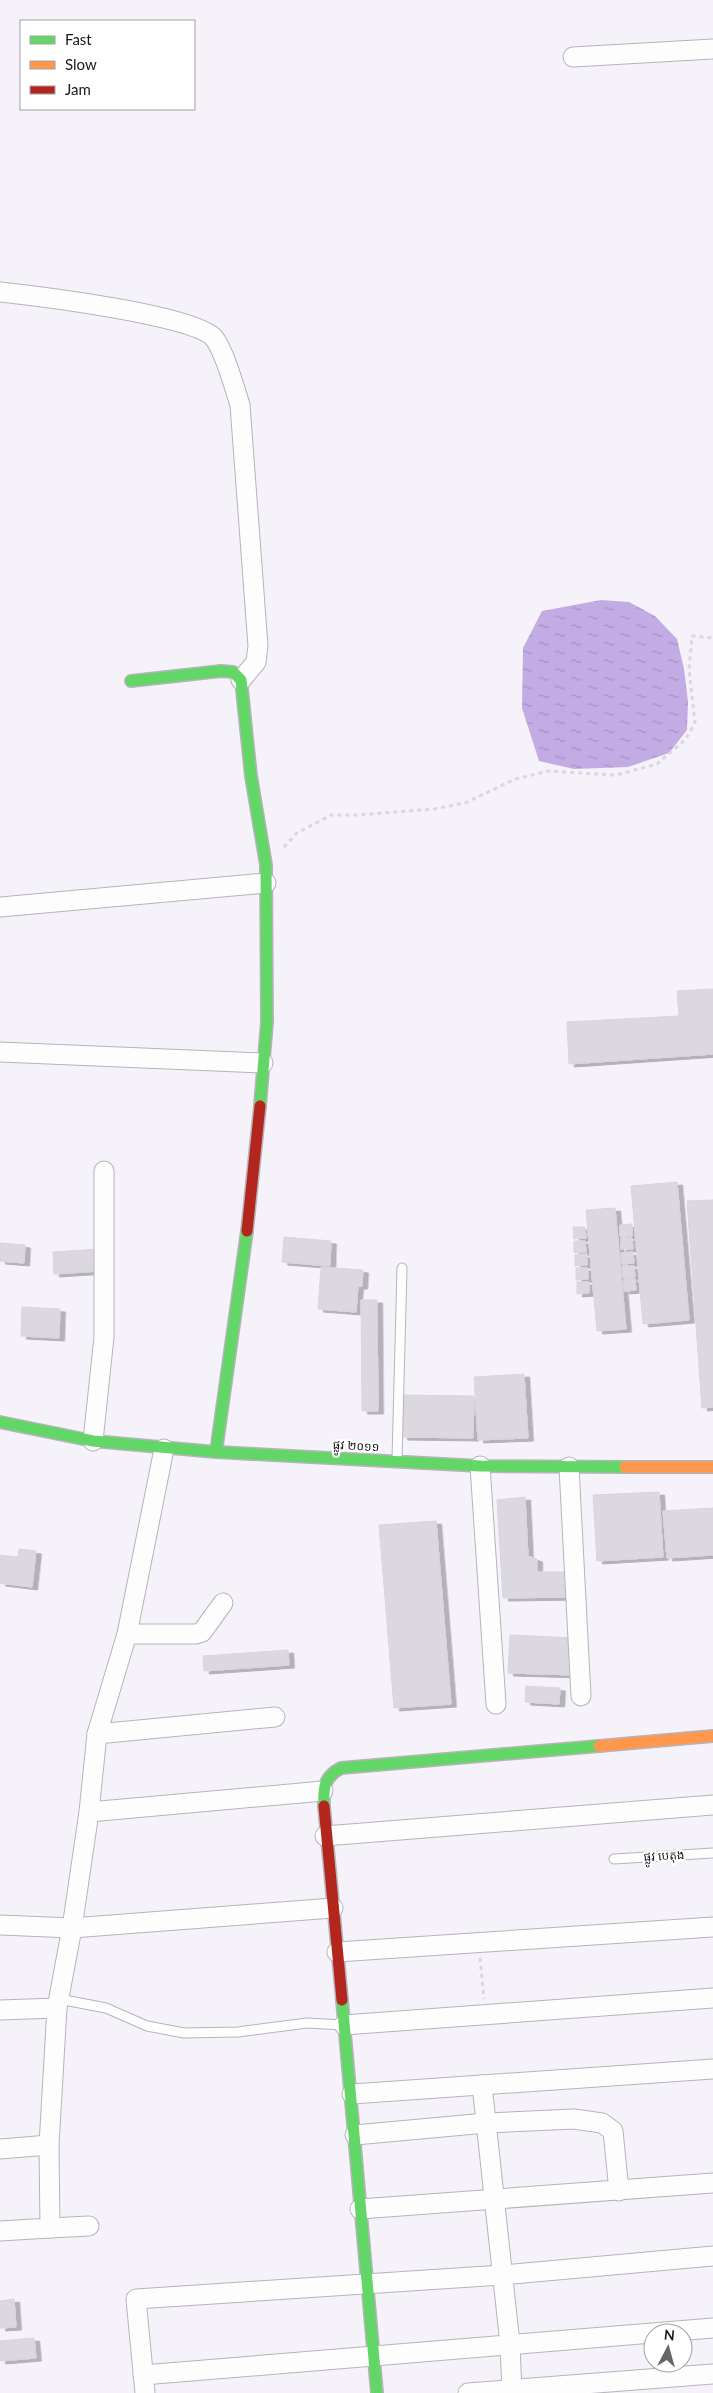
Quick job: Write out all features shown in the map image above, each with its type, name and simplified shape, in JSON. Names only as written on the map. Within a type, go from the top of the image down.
[{"type":"street","points":[[573,57],[713,49]]},
{"type":"street","points":[[0,292],[133,311],[197,326],[214,338],[231,374],[240,405],[258,646],[256,662],[241,680]]},
{"type":"street","points":[[131,681],[221,671],[233,672],[241,680],[251,776],[266,874],[268,983],[252,1196],[216,1452]]},
{"type":"street","points":[[0,906],[266,874]]},
{"type":"street","points":[[0,1052],[263,1063]]},
{"type":"street","points":[[93,1441],[104,1337],[104,1171]]},
{"type":"street","name":"ផ្លូវ ២០១១","points":[[0,1422],[93,1441],[216,1452],[480,1466],[713,1467]]},
{"type":"street","points":[[50,2228],[49,2145],[58,2004],[90,1812],[97,1734],[127,1634],[164,1448]]},
{"type":"street","points":[[480,1466],[496,1704]]},
{"type":"street","points":[[569,1467],[581,1696]]},
{"type":"street","points":[[127,1634],[196,1634],[202,1632],[224,1603]]},
{"type":"street","points":[[97,1734],[275,1717]]},
{"type":"street","points":[[377,2393],[360,2209],[352,2094],[325,1836],[322,1790],[330,1774],[341,1768],[713,1736]]},
{"type":"street","points":[[90,1812],[322,1790]]},
{"type":"street","points":[[325,1836],[713,1805]]},
{"type":"street","points":[[0,1925],[72,1928],[332,1908]]},
{"type":"street","points":[[337,1952],[713,1926]]},
{"type":"street","points":[[344,2025],[486,2013],[713,1998]]},
{"type":"street","points":[[0,2010],[58,2004]]},
{"type":"street","points":[[352,2094],[713,2069]]},
{"type":"street","points":[[482,2085],[510,2344],[512,2391]]},
{"type":"street","points":[[355,2135],[486,2123],[590,2120],[608,2126],[613,2131],[619,2191]]},
{"type":"street","points":[[0,2149],[49,2145]]},
{"type":"street","points":[[360,2209],[713,2183]]},
{"type":"street","points":[[0,2231],[89,2226]]},
{"type":"street","points":[[713,2256],[502,2275],[136,2300],[144,2384],[374,2356],[713,2328]]},
{"type":"street","points":[[468,2393],[713,2374]]},
{"type":"lane","points":[[396,1462],[402,1268]]},
{"type":"lane","name":"ផ្លូវ បេតុង","points":[[614,1859],[713,1853]]},
{"type":"lane","points":[[58,2004],[106,2008],[147,2026],[184,2033],[238,2032],[306,2023],[344,2025]]},
{"type":"path","points":[[266,874],[297,833],[331,815],[357,815],[434,809],[465,803],[515,779],[549,771],[616,775],[657,764],[685,740],[695,723],[689,668],[692,636],[713,638]]},
{"type":"path","points":[[478,1942],[486,2013]]},
{"type":"water","points":[[601,600],[629,602],[655,616],[677,639],[684,669],[688,702],[687,730],[669,753],[628,767],[574,769],[539,761],[522,708],[523,648],[542,611]]},
{"type":"building","points":[[713,989],[713,1054],[569,1064],[567,1022],[679,1016],[677,991]]},
{"type":"building","points":[[677,1182],[689,1320],[643,1324],[631,1186]]},
{"type":"building","points":[[713,1200],[713,1407],[702,1408],[687,1201]]},
{"type":"building","points":[[615,1208],[626,1329],[597,1331],[586,1210]]},
{"type":"building","points":[[632,1224],[632,1236],[620,1236],[620,1225]]},
{"type":"building","points":[[573,1227],[585,1227],[586,1238],[574,1239]]},
{"type":"building","points":[[284,1237],[331,1241],[330,1266],[282,1262]]},
{"type":"building","points":[[621,1238],[632,1238],[633,1249],[621,1249]]},
{"type":"building","points":[[574,1241],[585,1241],[586,1252],[574,1253]]},
{"type":"building","points":[[0,1243],[25,1245],[24,1263],[0,1261]]},
{"type":"building","points":[[99,1249],[100,1271],[54,1274],[53,1252]]},
{"type":"building","points":[[633,1252],[634,1263],[622,1264],[621,1253]]},
{"type":"building","points":[[587,1254],[587,1265],[575,1266],[575,1255]]},
{"type":"building","points":[[622,1266],[634,1266],[635,1277],[623,1278]]},
{"type":"building","points":[[321,1267],[363,1270],[362,1286],[358,1286],[356,1312],[318,1309]]},
{"type":"building","points":[[576,1268],[588,1268],[588,1279],[576,1280]]},
{"type":"building","points":[[624,1279],[635,1279],[636,1290],[624,1291]]},
{"type":"building","points":[[577,1282],[589,1282],[589,1293],[577,1294]]},
{"type":"building","points":[[361,1300],[377,1300],[378,1411],[362,1411]]},
{"type":"building","points":[[22,1307],[60,1309],[59,1338],[21,1336]]},
{"type":"building","points":[[524,1374],[528,1438],[478,1440],[474,1377]]},
{"type":"building","points":[[402,1395],[474,1396],[473,1438],[402,1437]]},
{"type":"building","points":[[659,1492],[663,1557],[597,1561],[593,1495]]},
{"type":"building","points":[[525,1497],[528,1556],[537,1559],[537,1572],[572,1572],[572,1597],[503,1598],[497,1500]]},
{"type":"building","points":[[713,1508],[713,1555],[667,1558],[663,1511]]},
{"type":"building","points":[[436,1521],[451,1704],[394,1708],[379,1525]]},
{"type":"building","points":[[19,1549],[36,1551],[32,1587],[0,1583],[0,1555],[18,1557]]},
{"type":"building","points":[[510,1635],[575,1638],[576,1675],[508,1673]]},
{"type":"building","points":[[288,1650],[289,1665],[204,1671],[203,1656]]},
{"type":"building","points":[[526,1686],[560,1688],[559,1704],[525,1702]]},
{"type":"building","points":[[14,2299],[16,2327],[0,2328],[0,2301]]},
{"type":"building","points":[[34,2338],[36,2358],[0,2361],[0,2341]]},
{"type":"traffic: fast","points":[[131,681],[221,671],[233,672],[241,680],[251,776],[266,865],[267,1022],[260,1106]]},
{"type":"traffic: fast","points":[[216,1452],[247,1231]]},
{"type":"traffic: fast","points":[[0,1422],[93,1441],[216,1452],[480,1466],[625,1467]]},
{"type":"traffic: fast","points":[[324,1806],[324,1788],[328,1779],[335,1771],[341,1768],[599,1746]]},
{"type":"traffic: fast","points":[[342,2000],[377,2393]]},
{"type":"traffic: slow","points":[[625,1467],[713,1467]]},
{"type":"traffic: slow","points":[[599,1746],[713,1736]]},
{"type":"traffic: jam","points":[[247,1231],[260,1106]]},
{"type":"traffic: jam","points":[[324,1806],[342,2000]]}]
